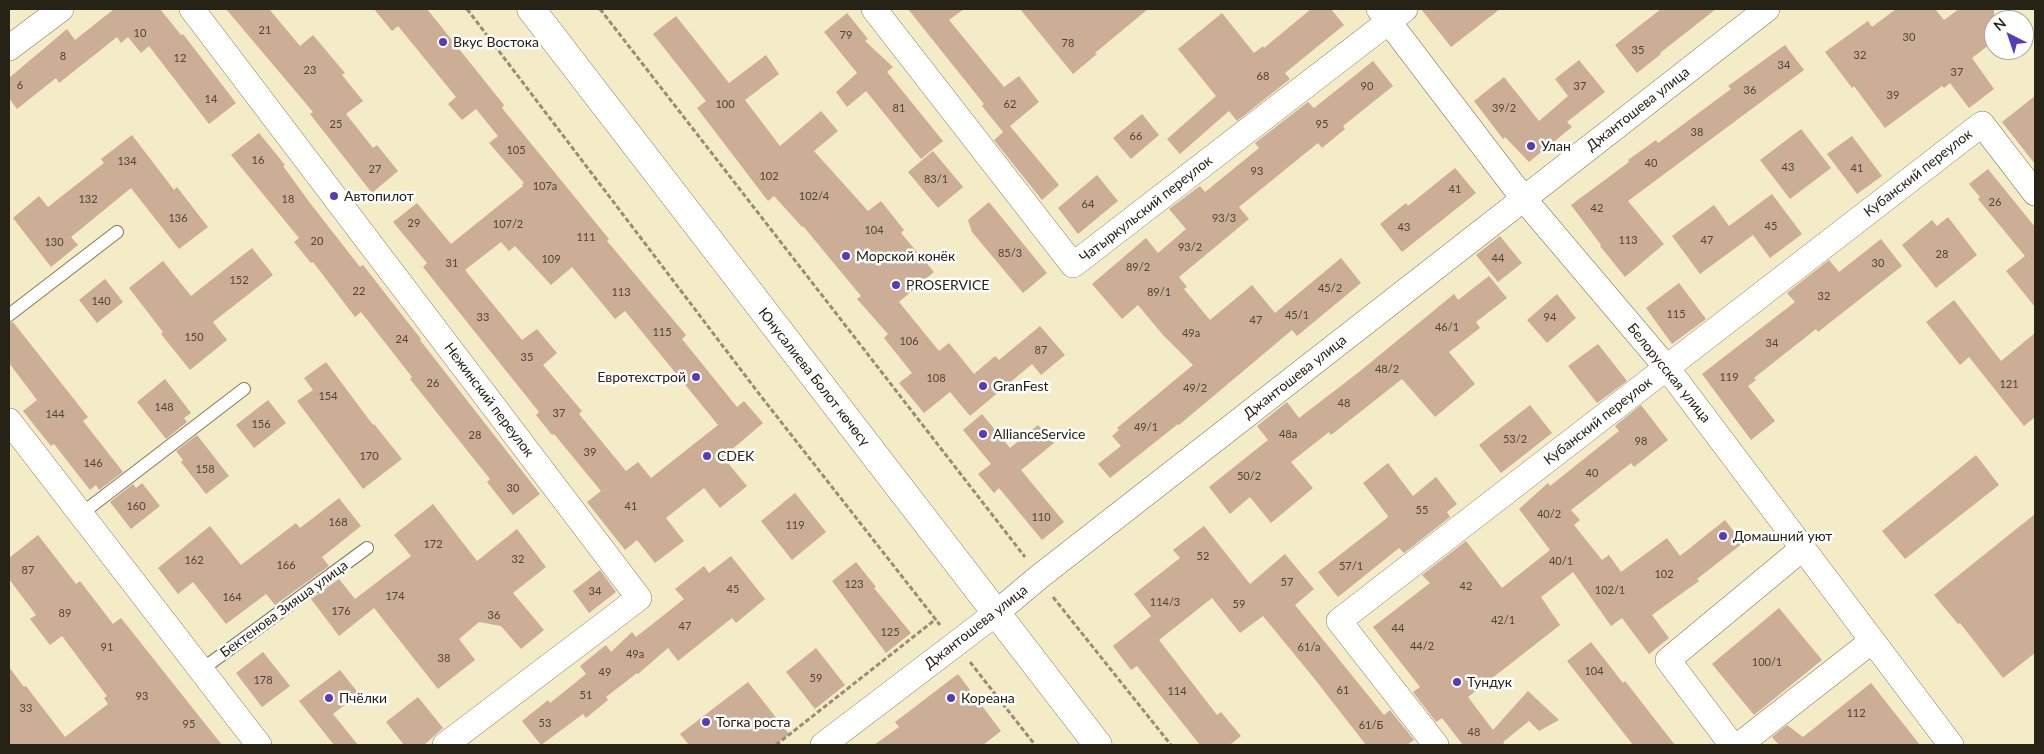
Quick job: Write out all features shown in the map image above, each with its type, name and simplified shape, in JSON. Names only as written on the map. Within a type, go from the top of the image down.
[{"type":"main road","name":"Юнусалиева Болот көчөсү","points":[[531,9],[995,614],[1098,745]]},
{"type":"street","points":[[9,48],[61,9]]},
{"type":"street","name":"Нежинский переулок","points":[[192,9],[639,598],[445,745]]},
{"type":"street","name":"Чатыркульский переулок","points":[[874,9],[1073,265],[1391,13]]},
{"type":"street","name":"Джантошева улица","points":[[823,745],[995,614],[1047,571],[1767,9]]},
{"type":"street","name":"Белорусская улица","points":[[1391,13],[1523,198],[1667,368],[1951,745]]},
{"type":"street","name":"Кубанский переулок","points":[[1436,745],[1339,621],[1982,124],[2035,193]]},
{"type":"street","points":[[9,420],[259,745]]},
{"type":"street","points":[[1732,745],[1668,660],[1804,548]]},
{"type":"street","points":[[1740,745],[1872,641]]},
{"type":"lane","points":[[9,315],[117,232]]},
{"type":"lane","points":[[81,514],[244,389]]},
{"type":"lane","name":"Бектенова Зияша улица","points":[[201,670],[366,548]]},
{"type":"path","points":[[467,9],[760,395],[946,632]]},
{"type":"path","points":[[600,9],[1026,558]]},
{"type":"path","points":[[1050,593],[1171,745]]},
{"type":"path","points":[[776,745],[936,619]]},
{"type":"path","points":[[967,659],[1035,745]]},
{"type":"building","points":[[114,9],[160,9],[181,35],[183,34],[236,103],[209,124],[149,46],[141,53],[128,37],[121,43],[117,37],[59,83],[56,78],[17,109],[9,98],[9,78],[67,29],[75,40]]},
{"type":"building","points":[[226,9],[269,9],[300,46],[313,35],[345,73],[342,75],[363,101],[346,114],[373,148],[377,145],[398,171],[372,193],[310,114],[313,112]]},
{"type":"building","points":[[374,9],[427,9],[504,105],[502,108],[609,239],[607,241],[686,335],[682,339],[737,407],[744,401],[763,423],[723,457],[747,486],[720,508],[704,488],[666,518],[684,541],[655,563],[637,540],[625,550],[587,502],[601,491],[536,415],[539,412],[423,267],[427,263],[393,222],[417,203],[451,244],[523,186],[522,184],[524,183],[489,143],[498,136],[476,109],[462,120],[448,104],[456,97],[398,26],[392,31]],"holes":[[[501,242],[509,251],[515,246],[551,285],[572,267],[615,319],[625,311],[718,425],[651,478],[638,462],[626,471],[579,414],[582,411],[543,365],[557,353],[537,329],[522,340],[465,270]]]},
{"type":"building","points":[[908,9],[964,9],[949,20],[1004,87],[1019,76],[1039,102],[1010,126],[1059,185],[1042,200],[994,140],[1003,132],[982,106],[984,104]]},
{"type":"building","points":[[1020,9],[1148,9],[1073,74]]},
{"type":"building","points":[[1311,9],[1331,9],[1344,25],[1285,73],[1290,79],[1237,121],[1229,111],[1180,154],[1167,139],[1216,96],[1178,49],[1222,13],[1254,53],[1263,46],[1264,48]]},
{"type":"building","points":[[1421,9],[1500,9],[1451,47]]},
{"type":"building","points":[[1661,9],[1716,9],[1637,73],[1615,45]]},
{"type":"building","points":[[1896,9],[1935,9],[1944,20],[1959,9],[1994,9],[1984,10],[1984,49],[1972,58],[1994,89],[1969,108],[1950,83],[1944,88],[1942,86],[1885,128],[1854,86],[1852,88],[1825,52],[1868,21],[1872,27]]},
{"type":"building","points":[[847,13],[868,39],[865,41],[893,67],[887,72],[943,141],[921,159],[866,91],[847,107],[836,92],[857,73],[824,32]]},
{"type":"building","points":[[676,16],[729,83],[766,55],[779,74],[745,100],[780,146],[821,111],[838,131],[814,151],[868,211],[881,201],[904,230],[901,233],[934,272],[899,302],[939,351],[949,343],[974,374],[995,356],[999,360],[1040,326],[1065,355],[1041,375],[1032,364],[970,416],[950,392],[924,413],[899,383],[912,373],[884,338],[888,334],[857,299],[861,296],[803,226],[774,196],[768,201],[697,108],[706,101],[653,34]]},
{"type":"building","points":[[1785,45],[1804,70],[1628,201],[1664,244],[1625,277],[1571,205],[1629,162],[1628,160],[1656,140],[1658,143],[1731,89],[1728,86]]},
{"type":"building","points":[[1579,60],[1605,92],[1567,122],[1572,127],[1529,162],[1505,137],[1503,139],[1474,101],[1504,77],[1539,121],[1568,96],[1555,79]]},
{"type":"building","points":[[1373,61],[1393,86],[1343,126],[1345,129],[1322,148],[1318,143],[1239,207],[1249,219],[1179,277],[1187,287],[1184,289],[1210,320],[1252,285],[1275,313],[1341,258],[1361,283],[1297,336],[1292,330],[1179,425],[1110,478],[1098,464],[1121,446],[1112,436],[1119,430],[1117,428],[1193,365],[1163,335],[1138,305],[1122,319],[1092,284],[1146,238],[1158,253],[1186,229],[1169,209],[1200,186],[1205,192],[1259,148],[1255,143],[1308,102],[1314,108]]},
{"type":"building","points":[[2035,96],[2035,164],[2002,122]]},
{"type":"building","points":[[1142,114],[1159,135],[1131,159],[1113,138]]},
{"type":"building","points":[[1801,129],[1831,168],[1790,199],[1760,160]]},
{"type":"building","points":[[259,133],[285,165],[283,166],[310,203],[360,267],[363,265],[540,494],[513,515],[487,482],[490,479],[410,379],[412,377],[361,312],[355,317],[313,262],[311,263],[294,242],[299,238],[231,155]]},
{"type":"building","points":[[132,135],[174,190],[177,187],[208,227],[179,249],[131,188],[71,237],[78,245],[51,267],[13,218],[39,196],[48,207],[104,163],[101,159]]},
{"type":"building","points":[[1852,136],[1882,176],[1857,194],[1827,154]]},
{"type":"building","points":[[933,151],[963,187],[938,208],[908,172]]},
{"type":"building","points":[[1455,168],[1476,193],[1402,252],[1380,224],[1406,203],[1408,206]]},
{"type":"building","points":[[1988,169],[2035,227],[2035,307],[2006,271],[2025,256],[1978,199],[1980,197],[1969,184]]},
{"type":"building","points":[[1097,175],[1118,201],[1078,234],[1058,208]]},
{"type":"building","points":[[1772,194],[1802,234],[1770,258],[1753,235],[1700,274],[1672,236],[1714,205],[1729,226]]},
{"type":"building","points":[[989,202],[1047,273],[1023,293],[972,232],[968,220]]},
{"type":"building","points":[[1948,217],[1977,255],[1936,288],[1902,245],[1932,220],[1937,226]]},
{"type":"building","points":[[1500,236],[1522,263],[1498,282],[1476,255]]},
{"type":"building","points":[[1881,239],[1902,266],[1818,332],[1816,329],[1754,378],[1756,380],[1748,386],[1775,421],[1751,440],[1702,374],[1795,302],[1787,293],[1829,260],[1839,272]]},
{"type":"building","points":[[252,248],[273,275],[213,322],[227,340],[190,370],[161,334],[163,332],[129,288],[163,261],[191,296]]},
{"type":"building","points":[[1489,276],[1507,298],[1476,322],[1480,328],[1449,352],[1475,384],[1435,417],[1402,379],[1331,435],[1329,432],[1291,462],[1313,488],[1271,523],[1250,497],[1230,514],[1209,487],[1268,440],[1257,426],[1287,402],[1299,418],[1359,372],[1454,294],[1458,300]]},
{"type":"building","points":[[105,279],[123,302],[97,323],[79,300]]},
{"type":"building","points":[[1679,283],[1706,319],[1672,344],[1646,308]]},
{"type":"building","points":[[1557,294],[1576,318],[1547,343],[1527,320]]},
{"type":"building","points":[[1954,300],[2001,361],[2035,333],[2035,417],[2024,426],[1969,357],[1960,365],[1926,322]]},
{"type":"building","points":[[13,322],[88,417],[83,421],[123,472],[99,490],[96,485],[90,490],[54,444],[51,446],[23,411],[37,400],[9,363],[9,323]]},
{"type":"building","points":[[1598,344],[1627,381],[1597,403],[1568,366]]},
{"type":"building","points":[[326,362],[373,425],[402,459],[363,489],[297,401],[313,390],[304,378]]},
{"type":"building","points":[[165,379],[191,413],[184,418],[187,422],[166,439],[137,402]]},
{"type":"building","points":[[268,400],[286,423],[254,448],[236,425]]},
{"type":"building","points":[[1530,405],[1552,433],[1501,473],[1479,445]]},
{"type":"building","points":[[1641,405],[1668,440],[1634,467],[1631,463],[1571,510],[1580,520],[1574,525],[1602,560],[1609,555],[1621,572],[1667,538],[1680,556],[1725,520],[1743,543],[1697,579],[1699,581],[1652,615],[1669,638],[1649,654],[1622,618],[1611,626],[1573,572],[1541,597],[1560,625],[1468,697],[1493,730],[1528,691],[1559,720],[1539,731],[1529,721],[1503,742],[1505,745],[1463,745],[1442,718],[1436,722],[1413,692],[1420,687],[1373,627],[1430,583],[1422,575],[1466,541],[1502,588],[1550,550],[1519,509],[1548,483],[1550,486],[1619,431],[1615,426]]},
{"type":"building","points":[[982,414],[1010,448],[1038,425],[1054,443],[1021,470],[1064,522],[1042,540],[999,488],[994,493],[978,474],[991,464],[963,430]]},
{"type":"building","points":[[197,435],[229,476],[206,494],[181,462],[183,460],[176,451]]},
{"type":"building","points":[[1976,455],[1999,485],[1905,559],[1882,531]]},
{"type":"building","points":[[1388,463],[1413,496],[1436,477],[1457,504],[1447,512],[1450,517],[1404,553],[1399,548],[1338,597],[1318,572],[1387,518],[1388,516],[1363,483]]},
{"type":"building","points":[[142,483],[160,506],[131,529],[110,502],[133,484],[136,488]]},
{"type":"building","points":[[795,493],[826,532],[792,560],[761,521]]},
{"type":"building","points":[[339,498],[361,526],[322,557],[329,566],[275,605],[266,594],[226,624],[193,582],[178,594],[158,568],[210,526],[241,565],[296,523],[300,528]]},
{"type":"building","points":[[433,504],[477,561],[517,529],[546,567],[513,593],[544,630],[521,649],[501,626],[479,622],[459,639],[475,660],[438,689],[374,608],[339,636],[311,599],[339,579],[355,599],[411,556],[394,535]]},
{"type":"building","points":[[2035,514],[2035,653],[2003,678],[1960,623],[1958,624],[1934,595]]},
{"type":"building","points":[[1204,526],[1250,584],[1285,554],[1314,589],[1295,605],[1384,715],[1390,710],[1414,740],[1407,745],[1366,745],[1263,616],[1240,633],[1212,598],[1159,640],[1217,715],[1221,712],[1241,736],[1230,745],[1200,745],[1137,666],[1131,670],[1113,646],[1151,616],[1134,594],[1180,558],[1173,550]]},
{"type":"building","points":[[38,535],[76,584],[80,581],[113,624],[121,618],[222,745],[9,745],[9,667],[65,737],[108,704],[104,698],[107,696],[62,636],[50,645],[30,619],[36,615],[9,579],[9,558]]},
{"type":"building","points":[[731,556],[765,599],[736,623],[732,618],[678,661],[668,648],[638,674],[606,697],[608,700],[586,718],[583,714],[541,745],[522,721],[548,700],[550,703],[586,674],[580,666],[606,645],[611,652],[632,632],[636,637],[684,599],[675,589],[704,566],[709,573]]},
{"type":"building","points":[[856,562],[876,587],[874,588],[911,633],[886,653],[832,581]]},
{"type":"building","points":[[600,570],[616,592],[589,613],[573,591]]},
{"type":"building","points":[[1779,608],[1822,660],[1754,715],[1712,664]]},
{"type":"building","points":[[1591,642],[1623,683],[1625,681],[1675,745],[1633,745],[1567,661]]},
{"type":"building","points":[[816,648],[845,685],[815,709],[786,672]]},
{"type":"building","points":[[263,652],[290,686],[262,707],[236,673]]},
{"type":"building","name":"Пчёлки","points":[[340,670],[359,694],[333,714],[358,745],[334,745],[299,701]]},
{"type":"building","name":"Кореана","points":[[958,674],[1001,731],[983,745],[874,745],[899,727],[895,722]]},
{"type":"building","points":[[748,682],[789,734],[775,745],[689,745],[680,734]]},
{"type":"building","points":[[1871,683],[1920,745],[1779,745],[1772,737],[1787,725],[1803,737]]},
{"type":"building","points":[[418,697],[443,728],[424,745],[404,745],[386,722]]},
{"type":"place","name":"Вкус Востока","points":[[443,42]]},
{"type":"place","name":"Улан","points":[[1531,146]]},
{"type":"place","name":"Автопилот","points":[[334,196]]},
{"type":"place","name":"Морской конёк","points":[[846,256]]},
{"type":"place","name":"PROSERVICE","points":[[896,285]]},
{"type":"place","name":"Евротехстрой","points":[[696,377]]},
{"type":"place","name":"GranFest","points":[[983,386]]},
{"type":"place","name":"AllianceService","points":[[983,434]]},
{"type":"place","name":"CDEK","points":[[707,456]]},
{"type":"place","name":"Домашний уют","points":[[1723,536]]},
{"type":"place","name":"Тундук","points":[[1457,682]]},
{"type":"place","name":"Пчёлки","points":[[329,698]]},
{"type":"place","name":"Кореана","points":[[951,698]]},
{"type":"place","name":"Тогка роста","points":[[706,722]]}]
